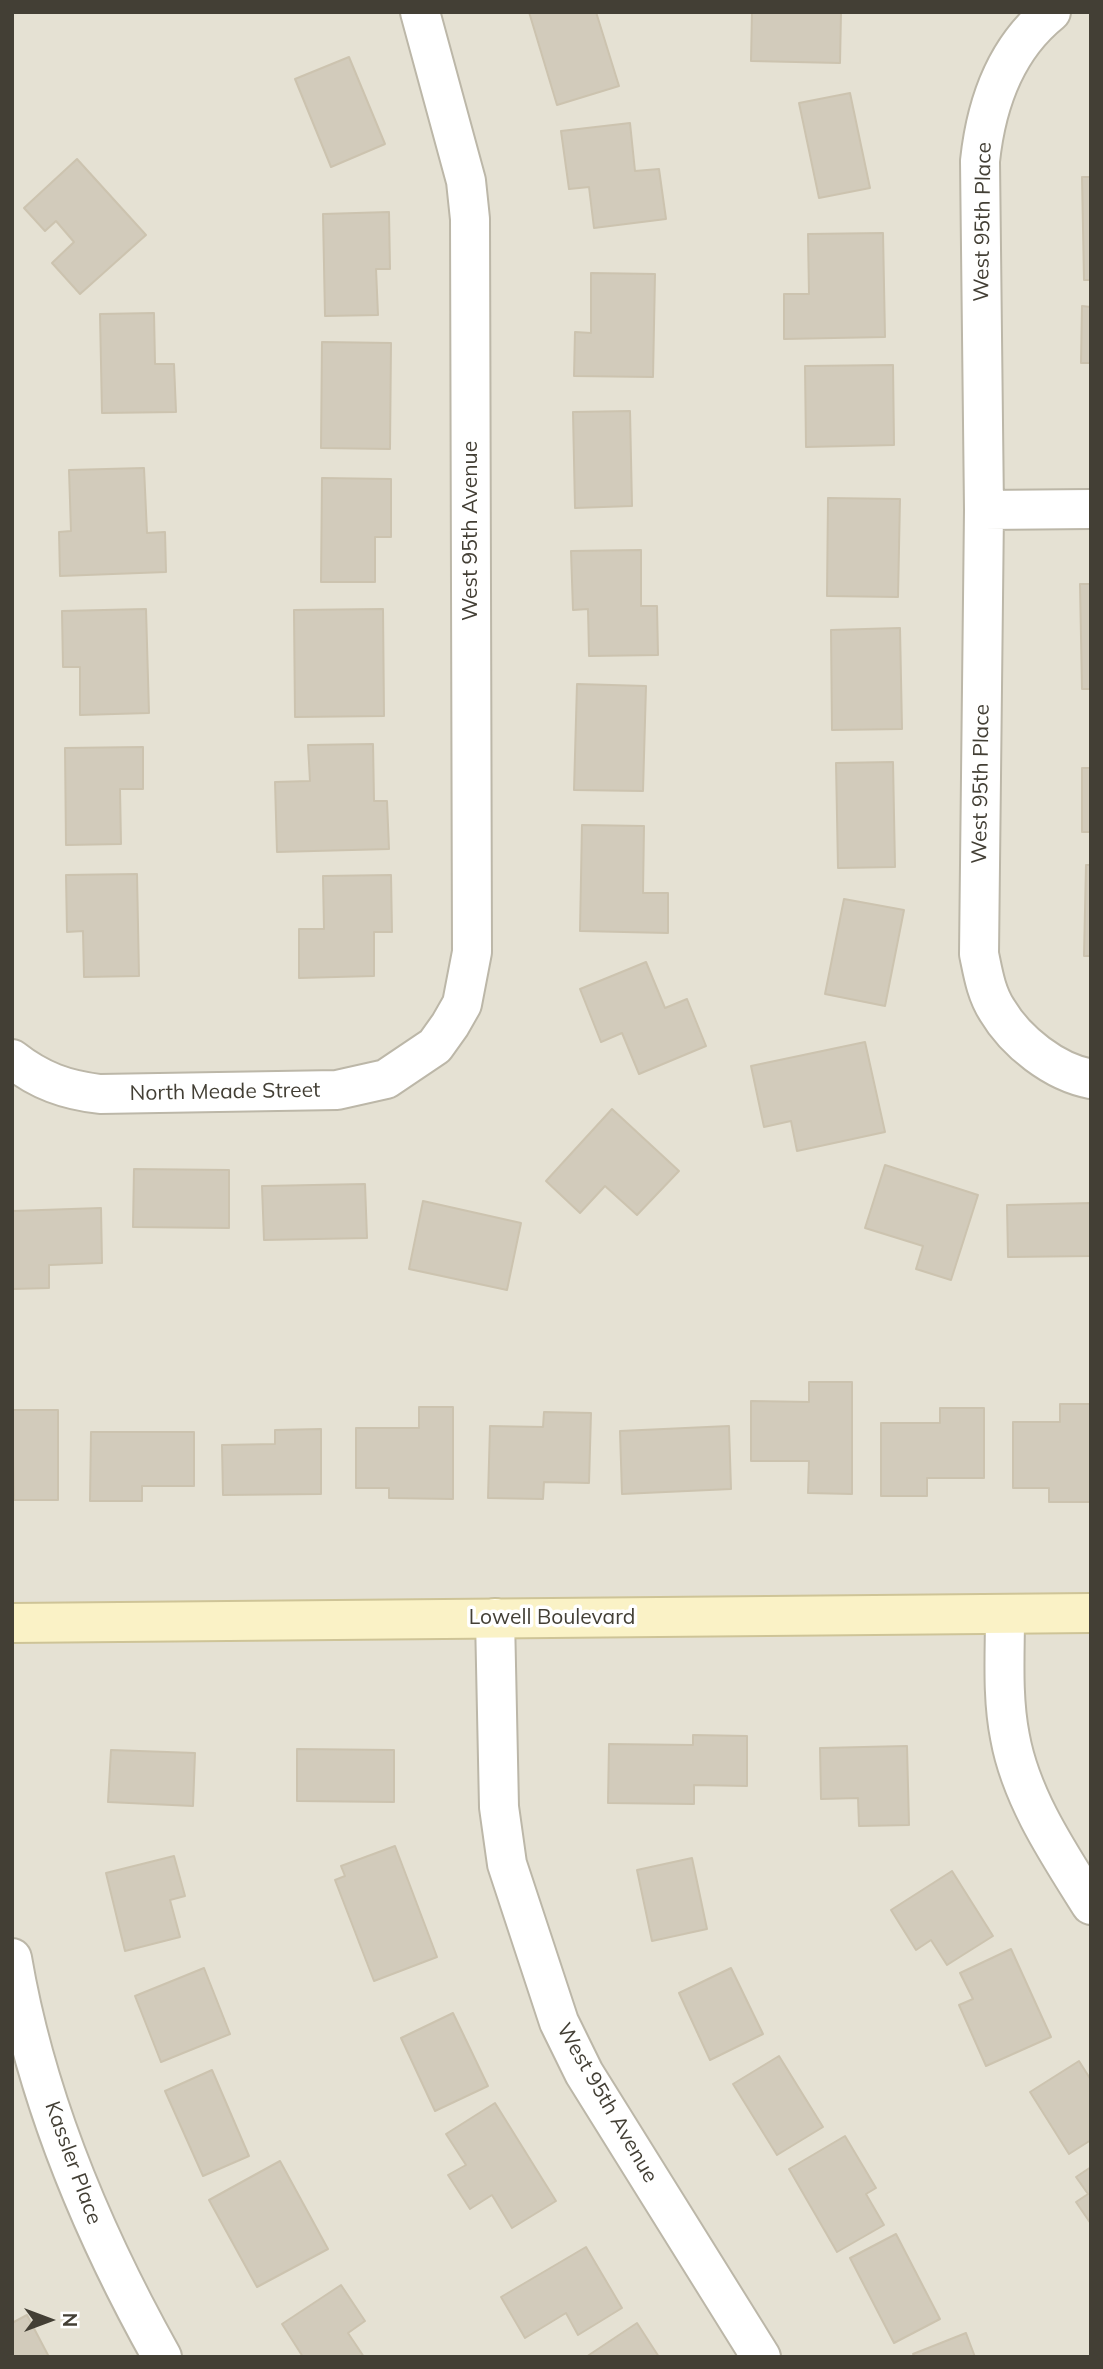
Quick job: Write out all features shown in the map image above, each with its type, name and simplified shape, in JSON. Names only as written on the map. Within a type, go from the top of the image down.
[{"type":"street","name":"West 95th Avenue","points":[[420,12],[466,181],[470,219],[472,952],[462,1004],[435,1046]]},
{"type":"street","name":"West 95th Place","points":[[1051,12],[1029,33],[1007,63],[983,133],[980,161],[984,510],[979,954],[985,983],[997,1010],[1024,1044],[1049,1062],[1091,1079]]},
{"type":"street","points":[[984,510],[1091,509]]},
{"type":"street","name":"North Meade Street","points":[[12,1059],[46,1082],[70,1090],[100,1094],[337,1090],[386,1079],[435,1046]]},
{"type":"street","name":"Lowell Boulevard","points":[[12,1623],[1091,1613]]},
{"type":"street","points":[[1005,1614],[1005,1683],[1010,1738],[1026,1788],[1049,1836],[1091,1905]]},
{"type":"street","name":"West 95th Avenue","points":[[495,1618],[499,1807],[507,1864],[551,1999],[584,2073],[761,2357]]},
{"type":"street","name":"Kassler Place","points":[[12,1958],[44,2085],[76,2182],[125,2291],[163,2357]]},
{"type":"shaded area","points":[[12,12],[1091,12],[1091,2357],[12,2357]]},
{"type":"building","points":[[529,12],[596,12],[619,86],[557,105]]},
{"type":"building","points":[[752,12],[841,12],[840,63],[751,61]]},
{"type":"building","points":[[349,57],[385,144],[331,167],[295,79]]},
{"type":"building","points":[[850,93],[870,188],[819,198],[799,103]]},
{"type":"building","points":[[630,123],[635,171],[659,169],[666,219],[594,228],[589,187],[569,189],[561,131]]},
{"type":"building","points":[[77,159],[146,235],[80,294],[52,263],[74,242],[56,221],[45,231],[24,208]]},
{"type":"building","points":[[1082,177],[1091,177],[1091,280],[1084,280]]},
{"type":"building","points":[[389,212],[390,269],[376,269],[378,315],[325,316],[323,214]]},
{"type":"building","points":[[883,233],[885,337],[784,339],[784,294],[809,294],[808,234]]},
{"type":"building","points":[[591,273],[655,274],[653,377],[574,376],[575,332],[591,333]]},
{"type":"building","points":[[1082,306],[1091,307],[1091,363],[1081,363]]},
{"type":"building","points":[[154,313],[155,364],[174,364],[176,412],[102,413],[100,314]]},
{"type":"building","points":[[322,342],[391,343],[390,449],[321,448]]},
{"type":"building","points":[[893,365],[894,445],[806,447],[805,366]]},
{"type":"building","points":[[630,411],[632,506],[575,508],[573,412]]},
{"type":"building","points":[[144,468],[147,533],[165,532],[166,572],[60,576],[59,532],[71,531],[69,470]]},
{"type":"building","points":[[322,478],[391,479],[391,537],[375,537],[375,582],[321,582]]},
{"type":"building","points":[[828,498],[900,499],[898,597],[827,596]]},
{"type":"building","points":[[641,550],[641,606],[657,606],[658,655],[589,656],[588,609],[573,610],[571,551]]},
{"type":"building","points":[[1080,584],[1091,584],[1091,689],[1082,689]]},
{"type":"building","points":[[146,609],[149,713],[80,715],[80,667],[63,667],[62,611]]},
{"type":"building","points":[[383,609],[384,716],[295,717],[294,610]]},
{"type":"building","points":[[900,628],[902,729],[832,730],[831,630]]},
{"type":"building","points":[[577,684],[646,686],[643,791],[574,790]]},
{"type":"building","points":[[373,744],[374,801],[387,801],[389,849],[277,852],[275,782],[310,781],[308,745]]},
{"type":"building","points":[[143,747],[143,789],[120,789],[121,844],[66,845],[65,748]]},
{"type":"building","points":[[893,762],[895,867],[838,868],[836,763]]},
{"type":"building","points":[[1082,768],[1091,768],[1091,832],[1082,832]]},
{"type":"building","points":[[582,825],[644,826],[643,893],[668,893],[668,933],[580,931]]},
{"type":"building","points":[[1086,865],[1091,865],[1091,956],[1084,956]]},
{"type":"building","points":[[137,874],[139,976],[84,977],[83,931],[67,932],[66,875]]},
{"type":"building","points":[[391,875],[392,932],[374,932],[374,976],[299,978],[299,929],[324,929],[323,876]]},
{"type":"building","points":[[844,899],[904,910],[885,1006],[825,994]]},
{"type":"building","points":[[646,962],[665,1008],[687,999],[706,1046],[639,1074],[622,1033],[601,1042],[580,989]]},
{"type":"building","points":[[865,1042],[885,1132],[797,1151],[791,1121],[764,1127],[751,1066]]},
{"type":"building","points":[[612,1109],[679,1171],[637,1215],[605,1186],[580,1213],[546,1181]]},
{"type":"building","points":[[885,1165],[978,1195],[951,1280],[916,1269],[923,1246],[865,1228]]},
{"type":"building","points":[[134,1169],[229,1170],[229,1228],[133,1227]]},
{"type":"building","points":[[365,1184],[367,1238],[264,1240],[262,1186]]},
{"type":"building","points":[[423,1201],[521,1223],[507,1290],[409,1269]]},
{"type":"building","points":[[1091,1203],[1091,1256],[1008,1257],[1007,1205]]},
{"type":"building","points":[[101,1208],[102,1263],[49,1265],[49,1288],[12,1289],[12,1211]]},
{"type":"building","points":[[809,1382],[852,1382],[852,1494],[808,1493],[809,1461],[751,1461],[751,1401],[809,1402]]},
{"type":"building","points":[[1060,1404],[1091,1404],[1091,1502],[1049,1502],[1049,1488],[1013,1488],[1013,1422],[1060,1422]]},
{"type":"building","points":[[419,1407],[453,1407],[453,1499],[389,1498],[389,1488],[356,1488],[356,1428],[419,1428]]},
{"type":"building","points":[[940,1408],[984,1408],[984,1478],[927,1478],[927,1496],[881,1496],[881,1423],[940,1423]]},
{"type":"building","points":[[12,1410],[58,1410],[58,1500],[14,1500]]},
{"type":"building","points":[[544,1412],[591,1413],[589,1483],[544,1482],[543,1499],[488,1498],[490,1426],[543,1427]]},
{"type":"building","points":[[729,1426],[731,1489],[622,1494],[620,1431]]},
{"type":"building","points":[[321,1429],[321,1494],[223,1495],[222,1445],[275,1444],[275,1430]]},
{"type":"building","points":[[91,1432],[194,1432],[194,1486],[142,1486],[142,1501],[90,1501]]},
{"type":"building","points":[[693,1735],[747,1736],[747,1786],[694,1785],[694,1804],[608,1803],[609,1744],[693,1745]]},
{"type":"building","points":[[907,1746],[909,1825],[859,1826],[858,1798],[821,1799],[820,1748]]},
{"type":"building","points":[[297,1749],[394,1750],[394,1802],[297,1801]]},
{"type":"building","points":[[111,1750],[195,1753],[193,1806],[108,1802]]},
{"type":"building","points":[[395,1846],[437,1957],[374,1981],[335,1880],[345,1876],[341,1866]]},
{"type":"building","points":[[174,1856],[185,1896],[170,1900],[180,1937],[125,1951],[106,1873]]},
{"type":"building","points":[[692,1858],[707,1929],[652,1941],[637,1870]]},
{"type":"building","points":[[952,1871],[993,1936],[947,1965],[931,1940],[916,1950],[891,1910]]},
{"type":"building","points":[[1011,1949],[1051,2037],[986,2066],[959,2005],[973,1999],[960,1973]]},
{"type":"building","points":[[204,1968],[230,2034],[161,2062],[135,1996]]},
{"type":"building","points":[[731,1968],[763,2034],[710,2060],[679,1993]]},
{"type":"building","points":[[453,2013],[488,2086],[435,2111],[401,2038]]},
{"type":"building","points":[[779,2056],[823,2127],[777,2155],[733,2084]]},
{"type":"building","points":[[1079,2061],[1091,2080],[1091,2140],[1069,2154],[1030,2092]]},
{"type":"building","points":[[212,2070],[249,2156],[203,2176],[165,2091]]},
{"type":"building","points":[[495,2103],[556,2201],[512,2228],[492,2195],[470,2209],[448,2175],[466,2165],[446,2134]]},
{"type":"building","points":[[845,2136],[876,2188],[866,2194],[884,2225],[837,2252],[789,2169]]},
{"type":"building","points":[[280,2161],[328,2249],[257,2287],[209,2200]]},
{"type":"building","points":[[1091,2167],[1091,2224],[1076,2202],[1088,2194],[1076,2177]]},
{"type":"building","points":[[896,2234],[940,2319],[894,2343],[850,2258]]},
{"type":"building","points":[[586,2247],[622,2308],[578,2335],[566,2313],[525,2338],[501,2297]]},
{"type":"building","points":[[341,2285],[365,2321],[348,2333],[364,2357],[303,2357],[282,2324]]},
{"type":"building","points":[[27,2315],[49,2357],[12,2357],[12,2323]]},
{"type":"building","points":[[637,2323],[659,2357],[586,2357]]},
{"type":"building","points":[[966,2333],[975,2357],[915,2357],[913,2354]]}]
